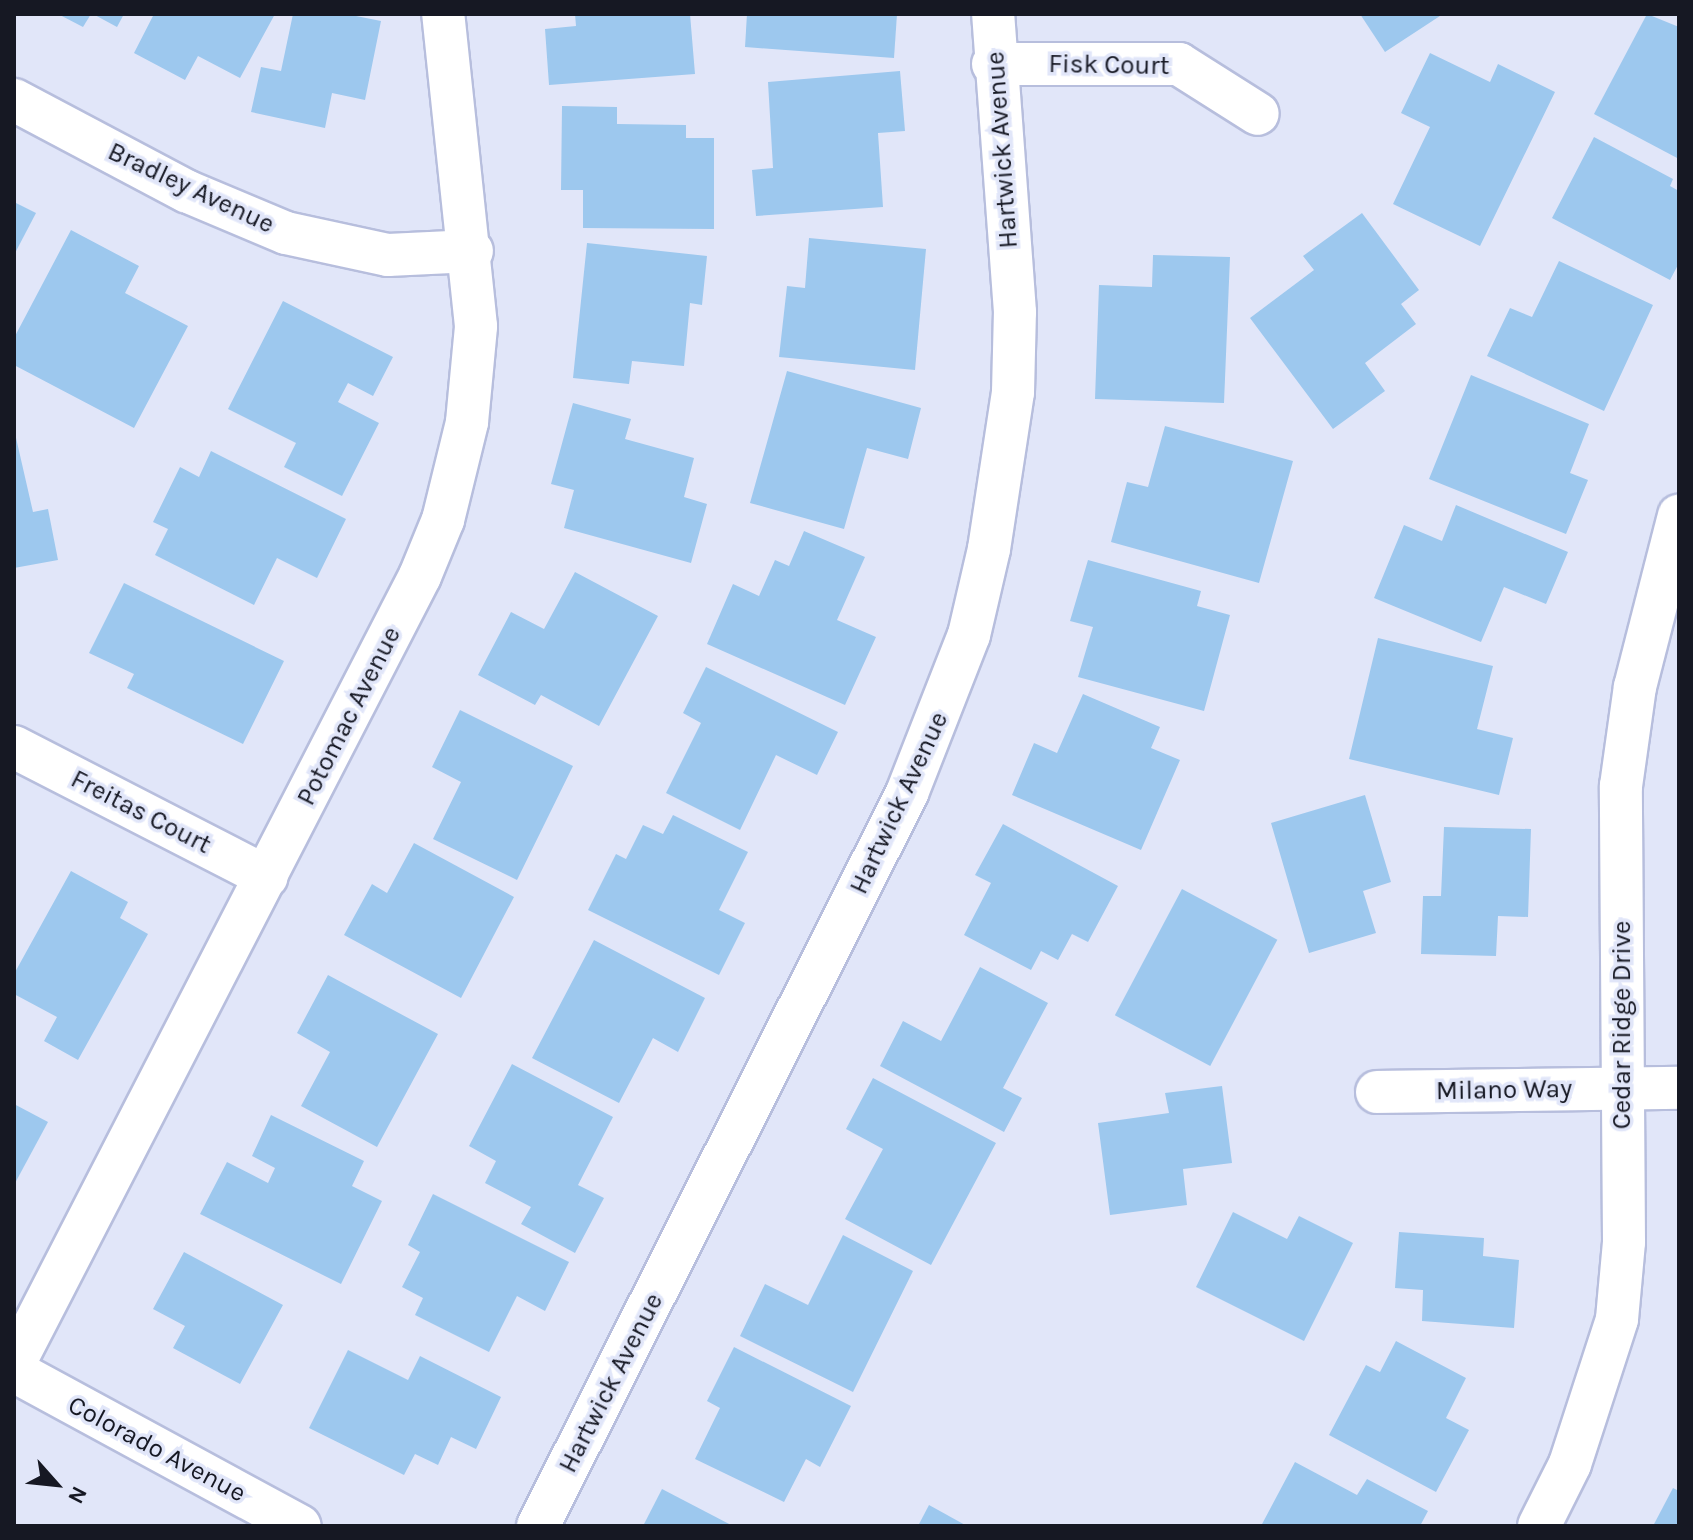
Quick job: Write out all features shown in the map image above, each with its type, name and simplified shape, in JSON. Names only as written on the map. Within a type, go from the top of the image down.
[{"type":"street","name":"Potomac Avenue","points":[[14,1364],[420,576],[443,520],[474,381],[472,251],[455,149],[443,14]]},
{"type":"street","name":"Hartwick Avenue","points":[[538,1526],[907,793],[969,635],[989,549],[1013,392],[1015,312],[993,64],[993,14]]},
{"type":"street","name":"Fisk Court","points":[[993,64],[1179,64],[1258,114]]},
{"type":"street","name":"Bradley Avenue","points":[[14,100],[186,191],[286,233],[388,255],[472,251]]},
{"type":"street","name":"Cedar Ridge Drive","points":[[1539,1526],[1570,1464],[1617,1319],[1624,1242],[1621,786],[1635,687],[1655,591],[1679,516]]},
{"type":"street","name":"Freitas Court","points":[[14,747],[267,877]]},
{"type":"street","name":"Milano Way","points":[[1377,1092],[1679,1088]]},
{"type":"street","name":"Colorado Avenue","points":[[14,1371],[300,1526]]},
{"type":"building","points":[[58,14],[91,14],[83,27]]},
{"type":"building","points":[[93,14],[124,14],[117,27]]},
{"type":"building","points":[[154,14],[275,14],[240,78],[198,56],[185,80],[134,53]]},
{"type":"building","points":[[293,14],[346,14],[381,21],[365,100],[332,93],[325,128],[251,112],[261,67],[281,71]]},
{"type":"building","points":[[575,14],[690,14],[695,74],[549,85],[545,29],[576,26]]},
{"type":"building","points":[[747,14],[897,14],[894,58],[745,47]]},
{"type":"building","points":[[1360,14],[1443,14],[1385,52]]},
{"type":"building","points":[[1647,14],[1679,27],[1679,159],[1594,114]]},
{"type":"building","points":[[1430,53],[1490,82],[1498,64],[1555,92],[1480,246],[1393,204],[1430,127],[1401,113]]},
{"type":"building","points":[[900,71],[905,131],[878,133],[883,207],[756,216],[752,170],[773,168],[768,82]]},
{"type":"building","points":[[562,106],[617,107],[617,124],[686,125],[686,138],[714,138],[714,229],[583,228],[583,190],[561,190]]},
{"type":"building","points":[[1594,137],[1673,179],[1670,186],[1679,191],[1679,263],[1670,280],[1552,218]]},
{"type":"building","points":[[14,202],[36,213],[14,255]]},
{"type":"building","points":[[1362,213],[1419,290],[1401,304],[1416,324],[1365,363],[1385,391],[1333,429],[1250,318],[1314,270],[1303,256]]},
{"type":"building","points":[[71,230],[139,266],[125,293],[188,326],[134,428],[14,365],[14,338]]},
{"type":"building","points":[[809,238],[926,249],[915,370],[779,357],[787,286],[805,288]]},
{"type":"building","points":[[587,243],[707,256],[702,305],[690,303],[684,366],[632,361],[629,384],[573,378]]},
{"type":"building","points":[[1153,255],[1230,257],[1224,403],[1095,399],[1099,285],[1152,287]]},
{"type":"building","points":[[1559,261],[1653,305],[1604,411],[1487,356],[1510,308],[1532,317]]},
{"type":"building","points":[[283,301],[393,357],[373,396],[348,383],[338,402],[379,423],[342,496],[284,467],[296,443],[228,409]]},
{"type":"building","points":[[787,371],[921,408],[908,459],[867,448],[844,529],[750,503]]},
{"type":"building","points":[[1471,375],[1589,424],[1570,473],[1588,480],[1566,534],[1429,479]]},
{"type":"building","points":[[573,403],[631,419],[625,439],[694,458],[684,497],[707,504],[691,563],[564,528],[574,490],[551,484]]},
{"type":"building","points":[[1165,426],[1293,461],[1259,583],[1111,542],[1127,482],[1148,487]]},
{"type":"building","points":[[14,429],[33,512],[48,509],[58,560],[14,568]]},
{"type":"building","points":[[211,451],[346,519],[317,578],[277,558],[254,605],[155,555],[168,529],[153,522],[180,467],[199,477]]},
{"type":"building","points":[[1456,505],[1568,552],[1546,604],[1504,587],[1481,642],[1374,598],[1404,525],[1442,541]]},
{"type":"building","points":[[804,531],[865,557],[837,620],[876,637],[845,705],[707,644],[733,584],[759,596],[775,560],[789,566]]},
{"type":"building","points":[[1088,560],[1201,591],[1197,606],[1230,615],[1204,711],[1078,677],[1093,627],[1070,621]]},
{"type":"building","points":[[575,572],[658,616],[599,726],[541,695],[535,705],[478,675],[511,612],[544,629]]},
{"type":"building","points":[[124,583],[284,661],[243,744],[127,688],[134,674],[89,653]]},
{"type":"building","points":[[1378,638],[1493,666],[1477,729],[1513,738],[1499,795],[1349,759]]},
{"type":"building","points":[[706,667],[838,732],[817,775],[776,755],[740,830],[666,793],[701,723],[683,713]]},
{"type":"building","points":[[1083,694],[1160,727],[1151,748],[1180,760],[1141,850],[1012,795],[1034,743],[1057,753]]},
{"type":"building","points":[[460,710],[573,766],[517,880],[433,839],[461,782],[432,767]]},
{"type":"building","points":[[1365,795],[1391,882],[1363,891],[1376,933],[1309,953],[1271,823]]},
{"type":"building","points":[[673,815],[748,852],[719,910],[745,923],[719,975],[588,910],[616,854],[626,859],[643,825],[663,834]]},
{"type":"building","points":[[1003,824],[1118,886],[1088,942],[1072,934],[1058,960],[1041,951],[1031,970],[964,935],[991,883],[975,875]]},
{"type":"building","points":[[1444,827],[1531,829],[1528,917],[1498,916],[1496,956],[1421,954],[1423,896],[1441,896]]},
{"type":"building","points":[[414,843],[514,897],[461,998],[344,935],[372,884],[387,893]]},
{"type":"building","points":[[71,871],[128,902],[120,918],[148,934],[78,1060],[44,1041],[57,1017],[14,994],[14,974]]},
{"type":"building","points":[[1182,889],[1277,940],[1210,1066],[1115,1015]]},
{"type":"building","points":[[594,940],[705,998],[678,1052],[653,1038],[619,1103],[532,1058]]},
{"type":"building","points":[[980,967],[1048,1003],[1003,1088],[1022,1098],[1004,1132],[880,1066],[903,1021],[941,1041]]},
{"type":"building","points":[[328,975],[438,1034],[377,1147],[301,1106],[330,1052],[297,1033]]},
{"type":"building","points":[[512,1064],[613,1117],[578,1185],[604,1198],[575,1253],[521,1224],[531,1207],[485,1183],[496,1161],[469,1146]]},
{"type":"building","points":[[873,1078],[996,1143],[931,1265],[845,1219],[883,1149],[846,1129]]},
{"type":"building","points":[[1222,1086],[1232,1163],[1183,1169],[1187,1205],[1110,1215],[1098,1123],[1169,1113],[1165,1093]]},
{"type":"building","points":[[14,1104],[48,1122],[14,1185]]},
{"type":"building","points":[[271,1115],[364,1161],[352,1186],[382,1201],[341,1284],[200,1214],[227,1162],[268,1183],[275,1168],[252,1156]]},
{"type":"building","points":[[433,1194],[569,1262],[545,1311],[517,1296],[489,1352],[415,1315],[423,1298],[402,1287],[420,1252],[408,1245]]},
{"type":"building","points":[[1233,1212],[1287,1239],[1299,1216],[1353,1243],[1304,1341],[1196,1287]]},
{"type":"building","points":[[1399,1232],[1484,1238],[1483,1256],[1519,1260],[1514,1328],[1422,1321],[1423,1290],[1395,1288]]},
{"type":"building","points":[[843,1235],[913,1271],[853,1392],[740,1336],[765,1284],[808,1305]]},
{"type":"building","points":[[184,1252],[283,1305],[240,1384],[173,1348],[185,1326],[153,1309]]},
{"type":"building","points":[[1396,1341],[1466,1378],[1446,1418],[1469,1430],[1436,1492],[1329,1435],[1366,1365],[1380,1372]]},
{"type":"building","points":[[734,1347],[851,1406],[820,1467],[806,1459],[784,1502],[695,1459],[720,1408],[707,1401]]},
{"type":"building","points":[[348,1350],[408,1380],[420,1356],[501,1397],[476,1449],[451,1437],[438,1465],[415,1454],[404,1475],[309,1428]]},
{"type":"building","points":[[1295,1462],[1357,1495],[1367,1479],[1428,1511],[1420,1526],[1261,1526]]},
{"type":"building","points":[[1673,1488],[1679,1491],[1679,1526],[1653,1526]]},
{"type":"building","points":[[662,1489],[733,1526],[643,1526]]},
{"type":"building","points":[[929,1505],[967,1526],[918,1526]]}]
